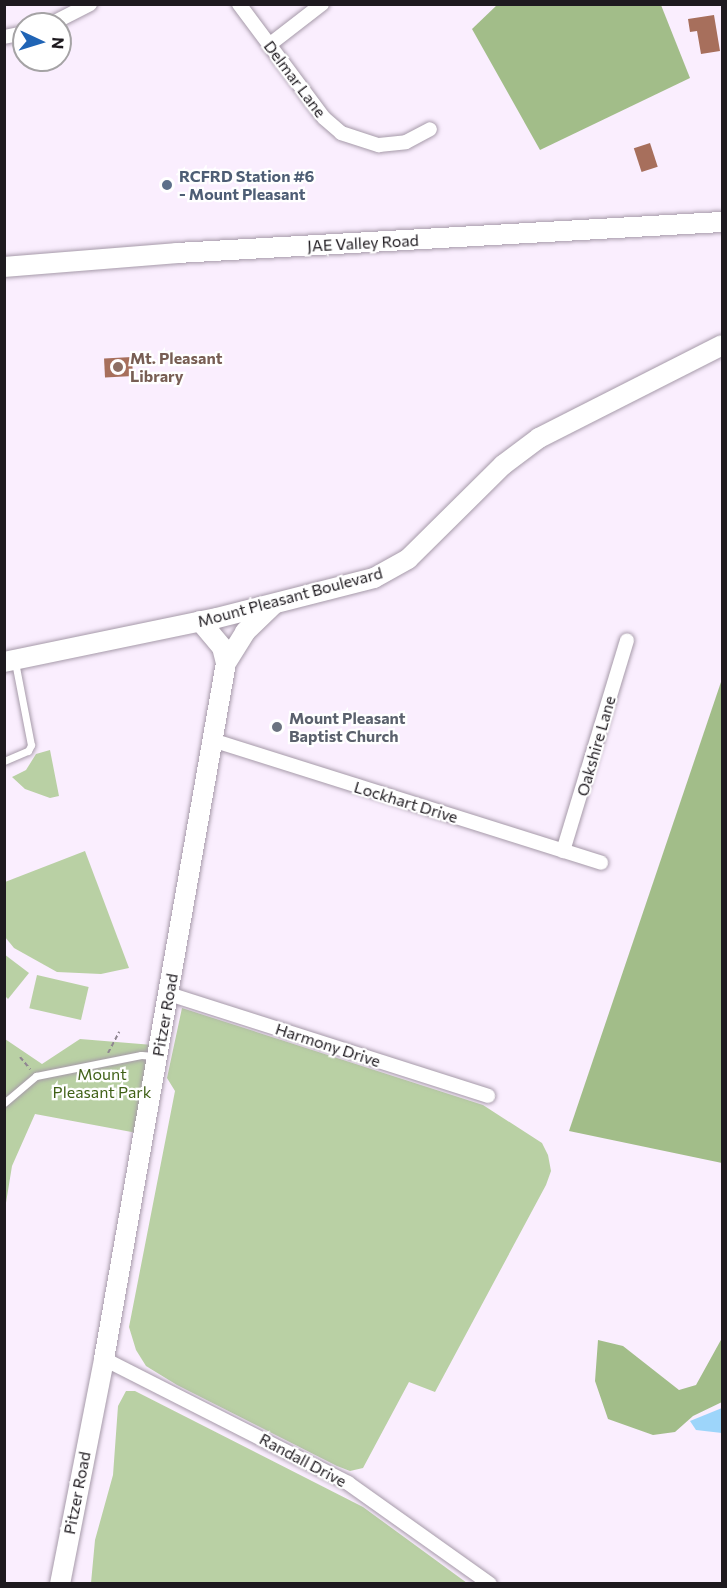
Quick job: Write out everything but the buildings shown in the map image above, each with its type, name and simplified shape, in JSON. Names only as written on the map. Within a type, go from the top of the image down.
[{"type":"street","points":[[72,13],[90,4]]},
{"type":"street","name":"Delmar Lane","points":[[239,4],[324,118],[340,133],[379,145],[406,142],[430,129]]},
{"type":"street","points":[[269,45],[322,4]]},
{"type":"street","name":"JAE Valley Road","points":[[4,267],[177,253],[723,222]]},
{"type":"street","name":"Mount Pleasant Boulevard","points":[[10,660],[274,604],[393,569],[426,543],[518,452],[574,418],[723,345]]},
{"type":"street","name":"Pitzer Road","points":[[60,1584],[104,1359],[226,663],[245,632],[274,604]]},
{"type":"street","points":[[200,621],[222,647],[226,663]]},
{"type":"street","name":"Oakshire Lane","points":[[563,851],[627,641]]},
{"type":"street","name":"Lockhart Drive","points":[[212,740],[601,863]]},
{"type":"street","name":"Harmony Drive","points":[[169,994],[488,1096]]},
{"type":"street","name":"Randall Drive","points":[[104,1359],[348,1483],[392,1510],[490,1584]]},
{"type":"lane","points":[[4,761],[28,752],[31,745],[10,660]]},
{"type":"lane","points":[[4,1103],[36,1076],[141,1055],[157,1056]]},
{"type":"path","points":[[109,1049],[119,1032]]},
{"type":"path","points":[[20,1057],[36,1076]]},
{"type":"green space","points":[[497,5],[661,5],[690,78],[540,150],[472,29]]},
{"type":"green space","points":[[722,679],[722,1163],[569,1131]]},
{"type":"green space","points":[[50,750],[59,796],[50,798],[25,789],[12,777],[26,770],[36,754]]},
{"type":"green space","points":[[85,851],[129,968],[101,974],[57,972],[14,948],[5,937],[5,882]]},
{"type":"green space","points":[[4,954],[29,973],[8,999],[5,996]]},
{"type":"green space","points":[[37,975],[89,987],[81,1020],[29,1008]]},
{"type":"green space","points":[[182,1008],[483,1105],[542,1143],[548,1155],[551,1171],[546,1185],[435,1392],[409,1382],[363,1468],[350,1471],[337,1466],[177,1385],[146,1366],[136,1350],[129,1327],[175,1091],[167,1078]]},
{"type":"green space","name":"Mount Pleasant Park","points":[[5,1039],[42,1064],[80,1039],[153,1045],[137,1133],[35,1114],[12,1166],[5,1209]]},
{"type":"green space","points":[[722,1338],[722,1402],[693,1416],[675,1432],[653,1435],[608,1419],[595,1381],[598,1340],[623,1346],[679,1390],[696,1385]]},
{"type":"green space","points":[[126,1391],[135,1391],[363,1507],[467,1583],[91,1583],[95,1540],[113,1475],[118,1406]]},
{"type":"water","points":[[722,1408],[722,1433],[696,1430],[690,1421]]},
{"type":"place","name":"RCFRD Station #6 - Mount Pleasant","points":[[167,185]]},
{"type":"place","name":"Mt. Pleasant Library","points":[[118,367]]},
{"type":"place","name":"Mount Pleasant Baptist Church","points":[[277,727]]}]
